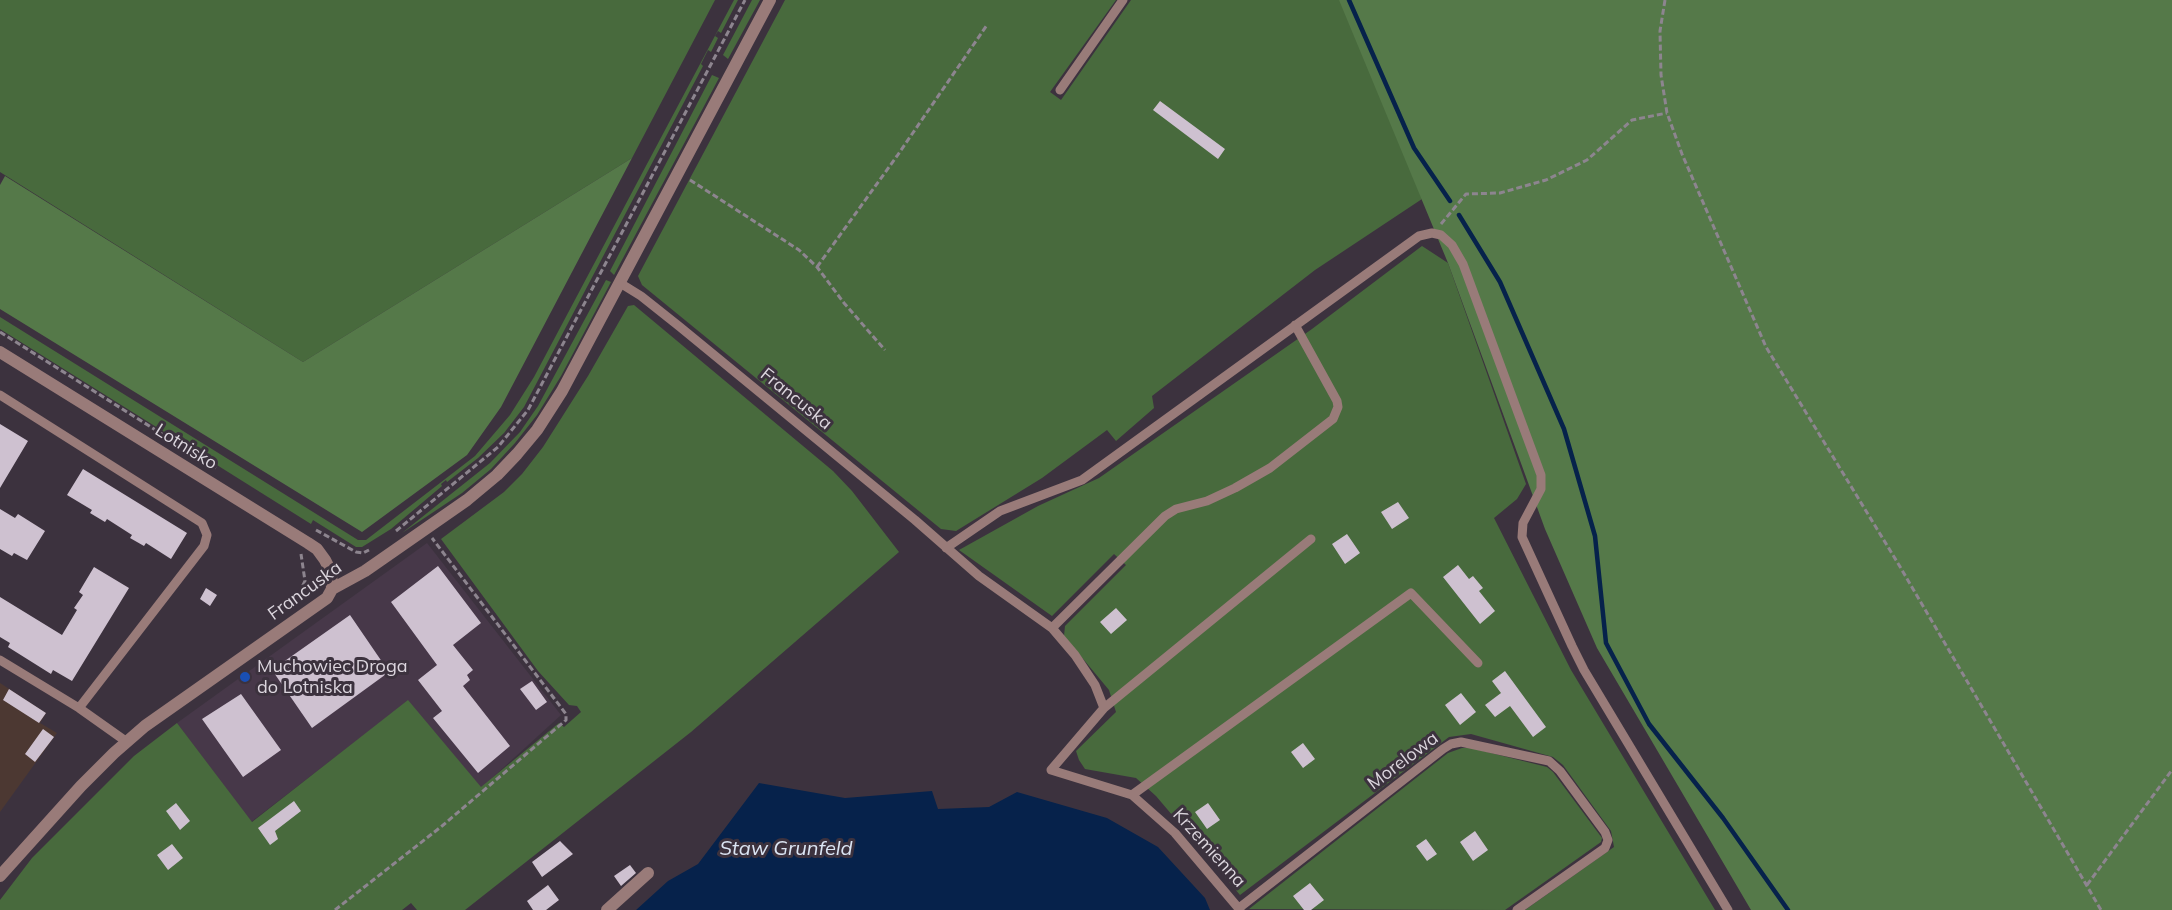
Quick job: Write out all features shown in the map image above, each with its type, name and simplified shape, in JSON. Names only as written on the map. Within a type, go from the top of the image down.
[{"type":"street","name":"Francuska","points":[[0,876],[81,786],[145,726],[327,598],[332,589],[365,571],[487,484],[517,454],[537,430],[562,391],[770,0]]},
{"type":"street","name":"Lotnisko","points":[[1,355],[317,549],[331,573],[332,589]]},
{"type":"street","points":[[607,910],[648,873]]},
{"type":"lane","points":[[1060,90],[1123,0]]},
{"type":"lane","points":[[946,548],[1000,511],[1082,480],[1419,236],[1432,233],[1441,236],[1452,245],[1463,264],[1541,476],[1541,489],[1523,523],[1522,537],[1580,662],[1728,910]]},
{"type":"lane","name":"Francuska","points":[[620,283],[648,301],[690,334],[915,520],[979,576],[1052,628]]},
{"type":"lane","points":[[1295,325],[1337,401],[1338,407],[1333,419],[1261,473],[1207,501],[1176,509],[1165,516],[1052,628],[1075,655],[1095,685],[1104,708],[1311,539]]},
{"type":"lane","points":[[0,395],[202,523],[207,535],[204,546],[79,708]]},
{"type":"lane","points":[[1132,795],[1411,593],[1478,663]]},
{"type":"lane","points":[[0,660],[79,708],[127,742]]},
{"type":"lane","name":"Krzemienna","points":[[1104,708],[1051,770],[1132,795],[1175,833],[1240,909]]},
{"type":"lane","name":"Morelowa","points":[[1240,909],[1443,749],[1461,742],[1549,761],[1560,771],[1605,832],[1608,840],[1605,848],[1517,910]]},
{"type":"path","points":[[388,536],[480,464],[505,440],[528,410],[745,0]]},
{"type":"path","points":[[1665,0],[1660,31],[1661,75],[1667,114],[1682,154],[1766,347],[1899,565],[2101,910]]},
{"type":"path","points":[[817,267],[987,25]]},
{"type":"path","points":[[1432,233],[1466,194],[1500,193],[1546,180],[1587,160],[1632,120],[1667,114]]},
{"type":"path","points":[[679,172],[799,250],[817,267],[844,303],[885,350]]},
{"type":"path","points":[[0,332],[217,468]]},
{"type":"path","points":[[309,526],[356,552],[363,553],[374,546]]},
{"type":"path","points":[[335,910],[441,826],[566,720],[566,714],[425,529]]},
{"type":"path","points":[[299,593],[306,577],[301,555],[317,530]]},
{"type":"path","points":[[2087,885],[2172,770]]},
{"type":"shaded area","points":[[427,543],[561,715],[481,788],[408,701],[251,822],[177,723]]},
{"type":"shaded area","points":[[0,683],[46,713],[40,723],[57,733],[0,812]]},
{"type":"green space","points":[[0,0],[715,0],[632,158],[303,362],[0,172]]},
{"type":"green space","points":[[734,0],[738,0],[721,33],[718,31],[715,36],[718,38],[711,52],[708,50],[701,64],[703,66],[524,407],[504,433],[478,458],[447,482],[446,480],[441,484],[442,486],[391,529],[362,547],[356,547],[313,520],[311,524],[0,329],[0,317],[358,540],[366,540],[475,456],[510,415],[534,377]]},
{"type":"green space","points":[[752,0],[760,0],[728,59],[723,55]]},
{"type":"green space","points":[[785,0],[1116,0],[1050,92],[1061,100],[1131,0],[1342,0],[1422,199],[1315,270],[1152,396],[1154,408],[1116,441],[1107,430],[1042,478],[956,531],[941,529],[642,285],[638,276]]},
{"type":"green space","points":[[1339,0],[2172,0],[2172,910],[1751,910],[1597,648],[1545,529],[1448,263]]},
{"type":"green space","points":[[712,75],[719,78],[614,275],[610,271]]},
{"type":"green space","points":[[632,158],[501,407],[467,455],[362,532],[0,309],[0,185],[5,176],[303,362]]},
{"type":"green space","points":[[1422,246],[1448,263],[1526,484],[1517,499],[1494,518],[1571,670],[1715,910],[1525,910],[1614,847],[1611,831],[1563,765],[1553,757],[1471,734],[1449,737],[1240,895],[1156,796],[1136,778],[1085,769],[1079,760],[1076,751],[1116,712],[1109,690],[1064,636],[1065,626],[1126,565],[1114,554],[1052,616],[959,550],[1038,506],[1099,478],[1312,329]]},
{"type":"green space","points":[[606,280],[611,282],[561,376],[537,415],[515,443],[491,469],[462,493],[402,533],[490,463],[520,432],[538,406]]},
{"type":"green space","points":[[634,305],[833,471],[852,491],[899,552],[691,732],[465,910],[417,910],[411,903],[402,910],[0,910],[0,900],[32,858],[134,756],[177,723],[252,822],[408,700],[481,787],[559,723],[564,727],[581,712],[577,706],[569,705],[538,671],[441,539],[504,492],[522,474],[543,447],[588,376],[628,306]]},
{"type":"green space","points":[[1462,748],[1471,748],[1547,767],[1602,838],[1601,842],[1505,910],[1249,909],[1448,753]]},
{"type":"water","name":"Staw Grunfeld","points":[[759,783],[845,798],[932,791],[938,809],[989,807],[1017,792],[1107,818],[1158,847],[1205,898],[1210,910],[636,910],[668,881],[698,864]]},
{"type":"building","points":[[1160,101],[1225,149],[1218,159],[1153,110]]},
{"type":"building","points":[[0,424],[28,441],[0,488]]},
{"type":"building","points":[[83,469],[187,533],[171,559],[146,543],[144,546],[130,538],[132,535],[107,519],[105,522],[90,513],[92,510],[67,495]]},
{"type":"building","points":[[1398,502],[1409,518],[1392,529],[1381,512]]},
{"type":"building","points":[[0,509],[15,518],[18,514],[45,531],[27,560],[14,553],[12,556],[0,549]]},
{"type":"building","points":[[1347,534],[1360,553],[1345,564],[1332,544]]},
{"type":"building","points":[[1458,565],[1469,579],[1473,576],[1483,588],[1479,591],[1495,611],[1480,624],[1443,577]]},
{"type":"building","points":[[438,566],[481,623],[453,645],[473,670],[467,675],[470,680],[463,686],[510,746],[478,773],[433,718],[442,711],[418,680],[437,665],[391,602]]},
{"type":"building","points":[[94,567],[129,588],[72,681],[53,670],[51,674],[8,647],[10,643],[0,637],[0,597],[62,635],[77,610],[74,608],[83,595],[79,592]]},
{"type":"building","points":[[206,588],[217,595],[210,606],[200,599]]},
{"type":"building","points":[[1116,608],[1127,620],[1111,634],[1100,622]]},
{"type":"building","points":[[350,615],[389,672],[312,728],[272,670]]},
{"type":"building","points":[[1505,671],[1546,727],[1533,737],[1510,706],[1495,717],[1485,705],[1501,693],[1492,681]]},
{"type":"building","points":[[532,681],[547,702],[536,710],[520,689]]},
{"type":"building","points":[[9,689],[46,713],[39,723],[3,700]]},
{"type":"building","points":[[1461,693],[1476,712],[1460,725],[1445,705]]},
{"type":"building","points":[[241,694],[281,750],[243,777],[202,719]]},
{"type":"building","points":[[43,729],[54,737],[35,762],[25,754]]},
{"type":"building","points":[[1303,743],[1315,759],[1303,768],[1291,752]]},
{"type":"building","points":[[294,801],[301,811],[275,831],[278,839],[270,845],[258,828]]},
{"type":"building","points":[[176,803],[190,821],[180,830],[166,811]]},
{"type":"building","points":[[1208,803],[1220,820],[1207,829],[1195,812]]},
{"type":"building","points":[[1475,831],[1488,850],[1473,861],[1460,842]]},
{"type":"building","points":[[1426,839],[1437,854],[1427,861],[1416,846]]},
{"type":"building","points":[[560,841],[573,854],[542,877],[532,862]]},
{"type":"building","points":[[172,844],[183,858],[168,870],[157,855]]},
{"type":"building","points":[[630,865],[636,873],[621,886],[614,876]]},
{"type":"building","points":[[1310,883],[1324,900],[1311,910],[1304,910],[1293,896]]},
{"type":"building","points":[[548,885],[559,900],[546,910],[533,910],[527,901]]},
{"type":"waterway","points":[[1349,0],[1414,148],[1450,201]]},
{"type":"waterway","points":[[1459,215],[1500,282],[1564,429],[1595,536],[1606,643],[1649,724],[1723,818],[1788,910]]},
{"type":"place","name":"Muchowiec Droga do Lotniska","points":[[245,677]]}]
